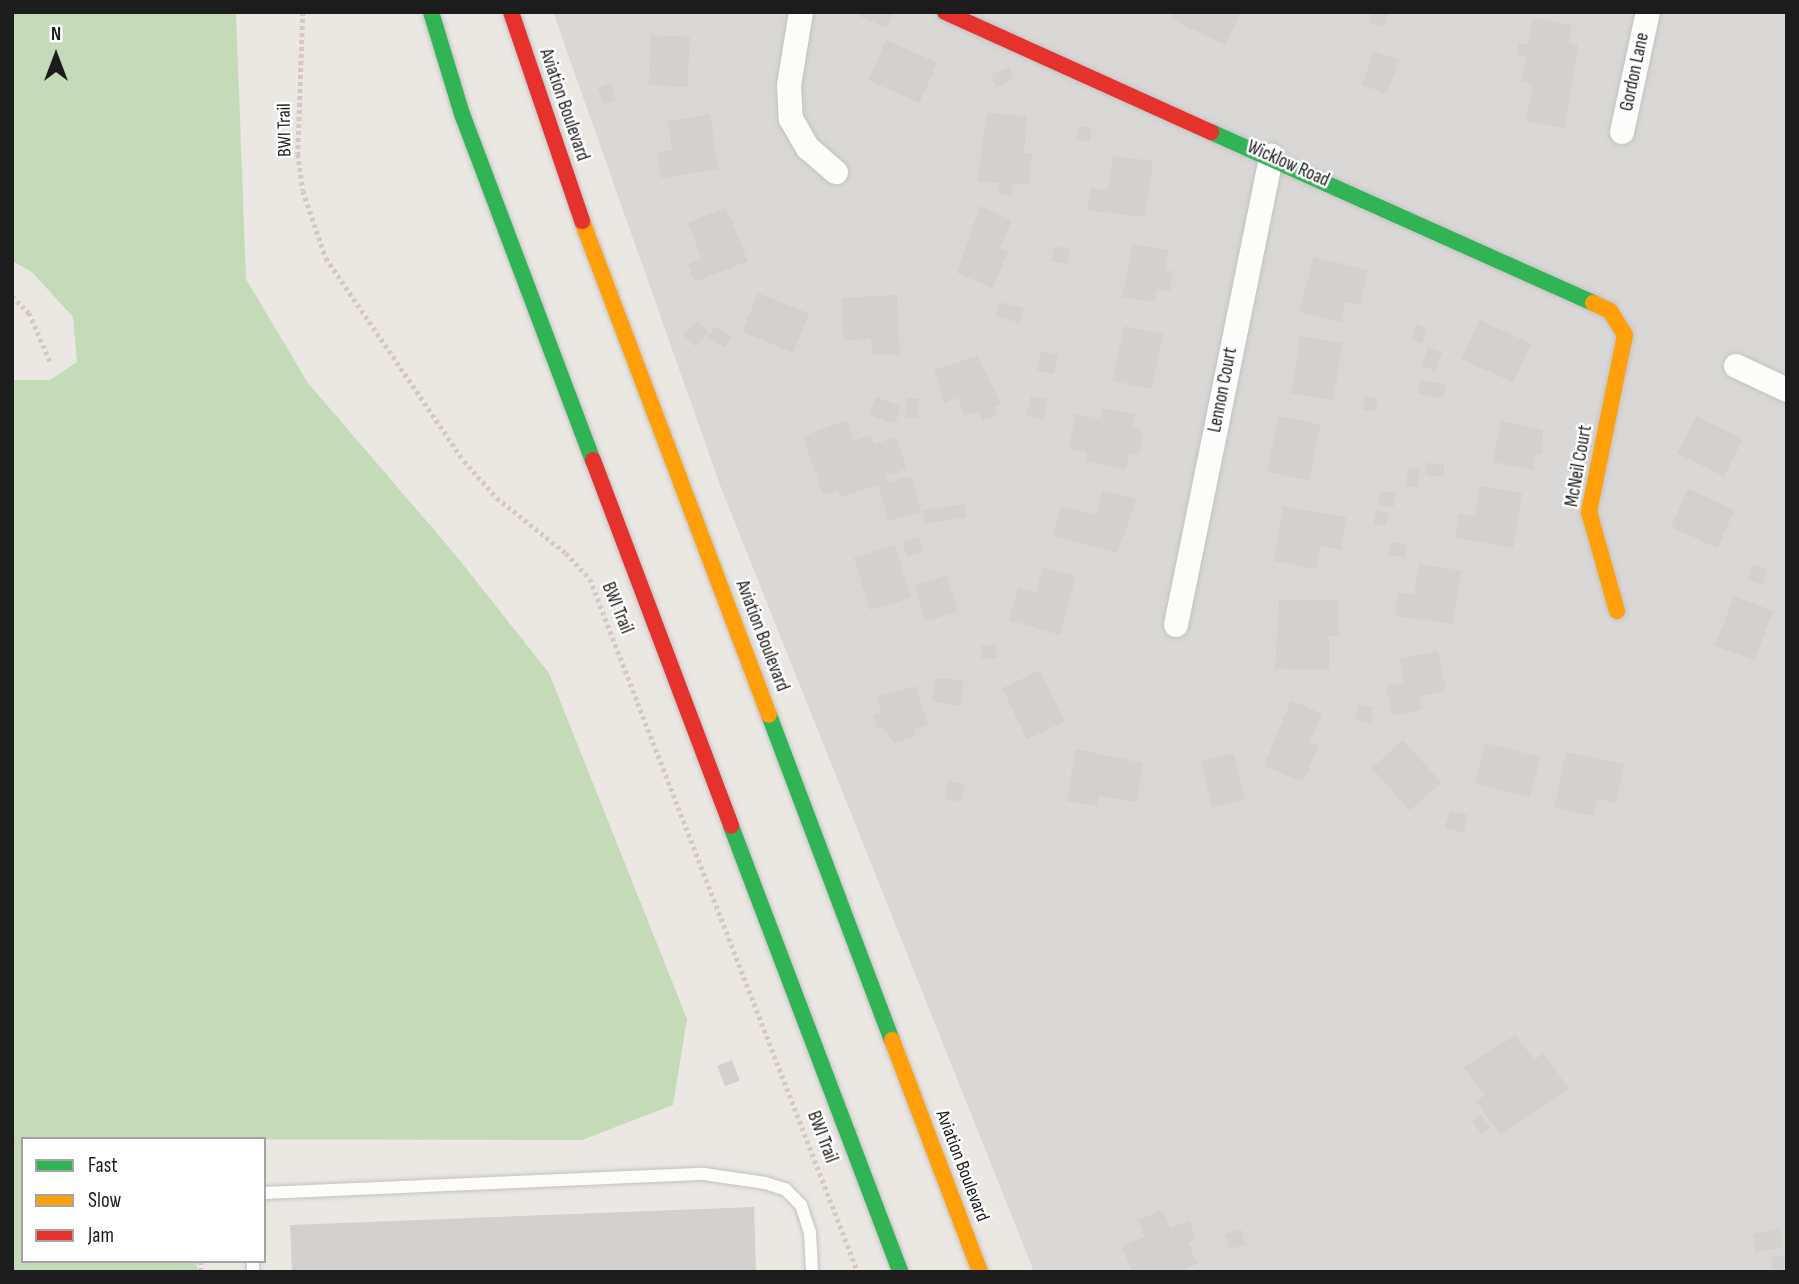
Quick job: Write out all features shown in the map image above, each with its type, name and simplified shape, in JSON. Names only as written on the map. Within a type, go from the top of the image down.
[{"type":"main road","points":[[431,12],[462,114],[900,1272]]},
{"type":"main road","name":"Aviation Boulevard","points":[[511,12],[571,191],[980,1272]]},
{"type":"main road","name":"Wicklow Road","points":[[946,12],[1597,304],[1623,326]]},
{"type":"main road","name":"McNeil Court","points":[[1617,611],[1589,512],[1623,326]]},
{"type":"street","points":[[801,12],[789,85],[791,119],[808,148],[836,172]]},
{"type":"street","name":"Gordon Lane","points":[[1622,132],[1648,12]]},
{"type":"street","name":"Lennon Court","points":[[1176,625],[1271,156]]},
{"type":"street","points":[[1736,366],[1787,390]]},
{"type":"lane","points":[[266,1193],[704,1174],[785,1189],[801,1205],[810,1232],[812,1272]]},
{"type":"path","name":"BWI Trail","points":[[303,12],[298,154],[303,191],[321,247],[464,461],[497,498],[566,553],[590,579],[858,1272]]},
{"type":"path","points":[[12,296],[29,313],[47,345],[51,363]]},
{"type":"shaded area","points":[[553,12],[1787,12],[1787,1272],[1034,1272],[720,485]]},
{"type":"green space","points":[[12,12],[236,12],[246,279],[308,383],[453,552],[549,673],[687,1019],[673,1105],[582,1140],[21,1137],[21,1263],[196,1263],[198,1272],[12,1272],[12,380],[50,380],[77,362],[73,317],[32,272],[12,261]]},
{"type":"building","points":[[860,12],[886,12],[892,15],[887,28],[859,16]]},
{"type":"building","points":[[1175,12],[1241,12],[1225,45],[1171,19]]},
{"type":"building","points":[[1371,12],[1388,13],[1384,27],[1368,23]]},
{"type":"building","points":[[1533,18],[1572,25],[1569,43],[1578,45],[1565,128],[1526,121],[1533,84],[1521,81],[1526,56],[1517,54],[1519,43],[1528,45]]},
{"type":"building","points":[[651,35],[690,37],[687,87],[648,85]]},
{"type":"building","points":[[886,40],[937,63],[919,103],[868,80]]},
{"type":"building","points":[[1374,51],[1399,60],[1387,94],[1362,85]]},
{"type":"building","points":[[1009,67],[1014,79],[996,87],[991,75]]},
{"type":"building","points":[[610,83],[616,100],[604,104],[598,87]]},
{"type":"building","points":[[987,113],[1027,116],[1024,153],[1032,154],[1029,185],[1012,184],[1011,195],[998,194],[999,183],[977,181]]},
{"type":"building","points":[[710,114],[718,169],[661,178],[657,152],[672,150],[668,121]]},
{"type":"building","points":[[1079,126],[1092,128],[1090,142],[1077,140]]},
{"type":"building","points":[[1113,156],[1153,161],[1145,217],[1087,210],[1090,188],[1108,190]]},
{"type":"building","points":[[980,206],[1012,220],[1000,248],[1008,251],[993,288],[957,273]]},
{"type":"building","points":[[726,207],[748,261],[695,282],[688,264],[702,259],[688,223]]},
{"type":"building","points":[[1133,244],[1169,250],[1165,270],[1173,271],[1170,291],[1157,289],[1155,302],[1122,297]]},
{"type":"building","points":[[1054,246],[1070,249],[1067,264],[1051,261]]},
{"type":"building","points":[[1314,257],[1368,270],[1360,305],[1345,302],[1341,322],[1299,312]]},
{"type":"building","points":[[758,293],[809,314],[793,353],[742,332]]},
{"type":"building","points":[[897,295],[900,354],[872,355],[871,339],[843,340],[842,298]]},
{"type":"building","points":[[999,302],[1023,308],[1020,323],[995,317]]},
{"type":"building","points":[[697,320],[709,332],[695,346],[683,334]]},
{"type":"building","points":[[1479,320],[1531,343],[1514,382],[1462,359]]},
{"type":"building","points":[[1416,324],[1427,328],[1422,343],[1411,339]]},
{"type":"building","points":[[716,326],[731,337],[724,348],[708,337]]},
{"type":"building","points":[[1124,326],[1163,334],[1151,389],[1112,381]]},
{"type":"building","points":[[1300,336],[1342,343],[1333,400],[1291,393]]},
{"type":"building","points":[[1428,347],[1442,352],[1435,371],[1421,366]]},
{"type":"building","points":[[1041,351],[1058,354],[1054,374],[1038,371]]},
{"type":"building","points":[[977,356],[1001,404],[994,406],[997,416],[982,421],[979,411],[964,416],[958,398],[944,403],[934,370]]},
{"type":"building","points":[[1421,380],[1446,385],[1443,399],[1418,394]]},
{"type":"building","points":[[1031,396],[1048,400],[1043,419],[1027,415]]},
{"type":"building","points":[[876,397],[901,406],[895,424],[870,415]]},
{"type":"building","points":[[1364,397],[1377,398],[1376,411],[1363,410]]},
{"type":"building","points":[[907,398],[919,399],[917,418],[905,417]]},
{"type":"building","points":[[1102,408],[1135,414],[1133,426],[1143,431],[1139,455],[1129,453],[1126,469],[1086,462],[1087,452],[1069,449],[1075,414],[1100,418]]},
{"type":"building","points":[[1278,416],[1320,424],[1309,480],[1267,472]]},
{"type":"building","points":[[1696,416],[1743,439],[1724,477],[1678,454]]},
{"type":"building","points":[[847,420],[854,441],[871,435],[874,444],[896,437],[907,469],[886,476],[888,482],[840,497],[838,490],[823,495],[803,436]]},
{"type":"building","points":[[1501,421],[1543,430],[1542,455],[1536,454],[1533,470],[1493,462]]},
{"type":"building","points":[[1426,463],[1444,464],[1443,476],[1425,475]]},
{"type":"building","points":[[1408,467],[1420,468],[1418,487],[1406,486]]},
{"type":"building","points":[[911,476],[921,512],[889,521],[878,485]]},
{"type":"building","points":[[1480,486],[1522,493],[1513,548],[1455,538],[1458,514],[1475,516]]},
{"type":"building","points":[[1688,489],[1735,510],[1718,548],[1671,527]]},
{"type":"building","points":[[1103,490],[1137,499],[1117,553],[1053,536],[1061,506],[1096,515]]},
{"type":"building","points":[[1381,491],[1396,494],[1393,508],[1378,505]]},
{"type":"building","points":[[964,504],[966,518],[925,524],[923,510]]},
{"type":"building","points":[[1283,506],[1346,517],[1341,550],[1320,546],[1316,569],[1274,561]]},
{"type":"building","points":[[1377,510],[1389,513],[1385,526],[1374,524]]},
{"type":"building","points":[[919,537],[923,551],[907,556],[903,542]]},
{"type":"building","points":[[1391,542],[1408,545],[1405,558],[1389,555]]},
{"type":"building","points":[[895,545],[911,598],[870,610],[854,558]]},
{"type":"building","points":[[1419,564],[1461,570],[1453,624],[1395,616],[1398,592],[1414,595]]},
{"type":"building","points":[[1753,564],[1768,569],[1763,585],[1748,580]]},
{"type":"building","points":[[1043,567],[1076,576],[1060,635],[1009,620],[1018,588],[1036,593]]},
{"type":"building","points":[[947,575],[958,611],[926,621],[914,585]]},
{"type":"building","points":[[1734,596],[1773,611],[1754,661],[1715,645]]},
{"type":"building","points":[[1279,600],[1339,600],[1339,636],[1329,636],[1329,670],[1275,669]]},
{"type":"building","points":[[996,645],[997,658],[982,659],[981,646]]},
{"type":"building","points":[[1438,651],[1446,691],[1419,696],[1421,710],[1392,715],[1386,685],[1404,682],[1399,659]]},
{"type":"building","points":[[1040,670],[1065,721],[1027,740],[1002,688]]},
{"type":"building","points":[[935,679],[964,681],[960,706],[932,701]]},
{"type":"building","points":[[916,686],[928,725],[914,729],[916,736],[895,743],[882,727],[877,728],[873,715],[881,712],[877,697]]},
{"type":"building","points":[[1291,700],[1322,714],[1310,742],[1319,745],[1303,782],[1264,766]]},
{"type":"building","points":[[1358,705],[1373,707],[1371,723],[1356,721]]},
{"type":"building","points":[[1403,740],[1441,782],[1410,810],[1372,768]]},
{"type":"building","points":[[1485,743],[1540,757],[1530,798],[1475,784]]},
{"type":"building","points":[[1075,749],[1143,763],[1137,802],[1098,796],[1097,806],[1067,801]]},
{"type":"building","points":[[1566,752],[1624,764],[1616,803],[1597,799],[1594,816],[1554,808]]},
{"type":"building","points":[[1234,753],[1245,800],[1212,807],[1201,761]]},
{"type":"building","points":[[948,781],[965,784],[962,802],[945,799]]},
{"type":"building","points":[[1450,810],[1468,815],[1463,833],[1445,827]]},
{"type":"building","points":[[1516,1035],[1534,1060],[1544,1053],[1569,1089],[1500,1134],[1476,1102],[1485,1095],[1464,1067]]},
{"type":"building","points":[[732,1060],[740,1081],[725,1086],[717,1066]]},
{"type":"building","points":[[1481,1115],[1490,1127],[1481,1134],[1472,1122]]},
{"type":"building","points":[[754,1207],[756,1272],[292,1272],[290,1225]]},
{"type":"building","points":[[1163,1210],[1170,1228],[1189,1221],[1196,1239],[1188,1243],[1197,1264],[1178,1272],[1132,1272],[1122,1246],[1145,1237],[1138,1220]]},
{"type":"building","points":[[1241,1229],[1246,1244],[1230,1249],[1225,1234]]},
{"type":"building","points":[[1780,1229],[1783,1248],[1755,1252],[1752,1233]]},
{"type":"building","points":[[1787,1255],[1787,1272],[1773,1272],[1771,1257]]},
{"type":"traffic: fast","points":[[431,12],[462,114],[593,460]]},
{"type":"traffic: fast","points":[[1211,132],[1593,303]]},
{"type":"traffic: fast","points":[[769,715],[892,1040]]},
{"type":"traffic: fast","points":[[731,826],[900,1272]]},
{"type":"traffic: slow","points":[[582,221],[769,715]]},
{"type":"traffic: slow","points":[[1593,303],[1610,311],[1625,335],[1589,512],[1617,611]]},
{"type":"traffic: slow","points":[[892,1040],[980,1272]]},
{"type":"traffic: jam","points":[[511,12],[582,221]]},
{"type":"traffic: jam","points":[[945,12],[1211,132]]},
{"type":"traffic: jam","points":[[593,460],[731,826]]}]
